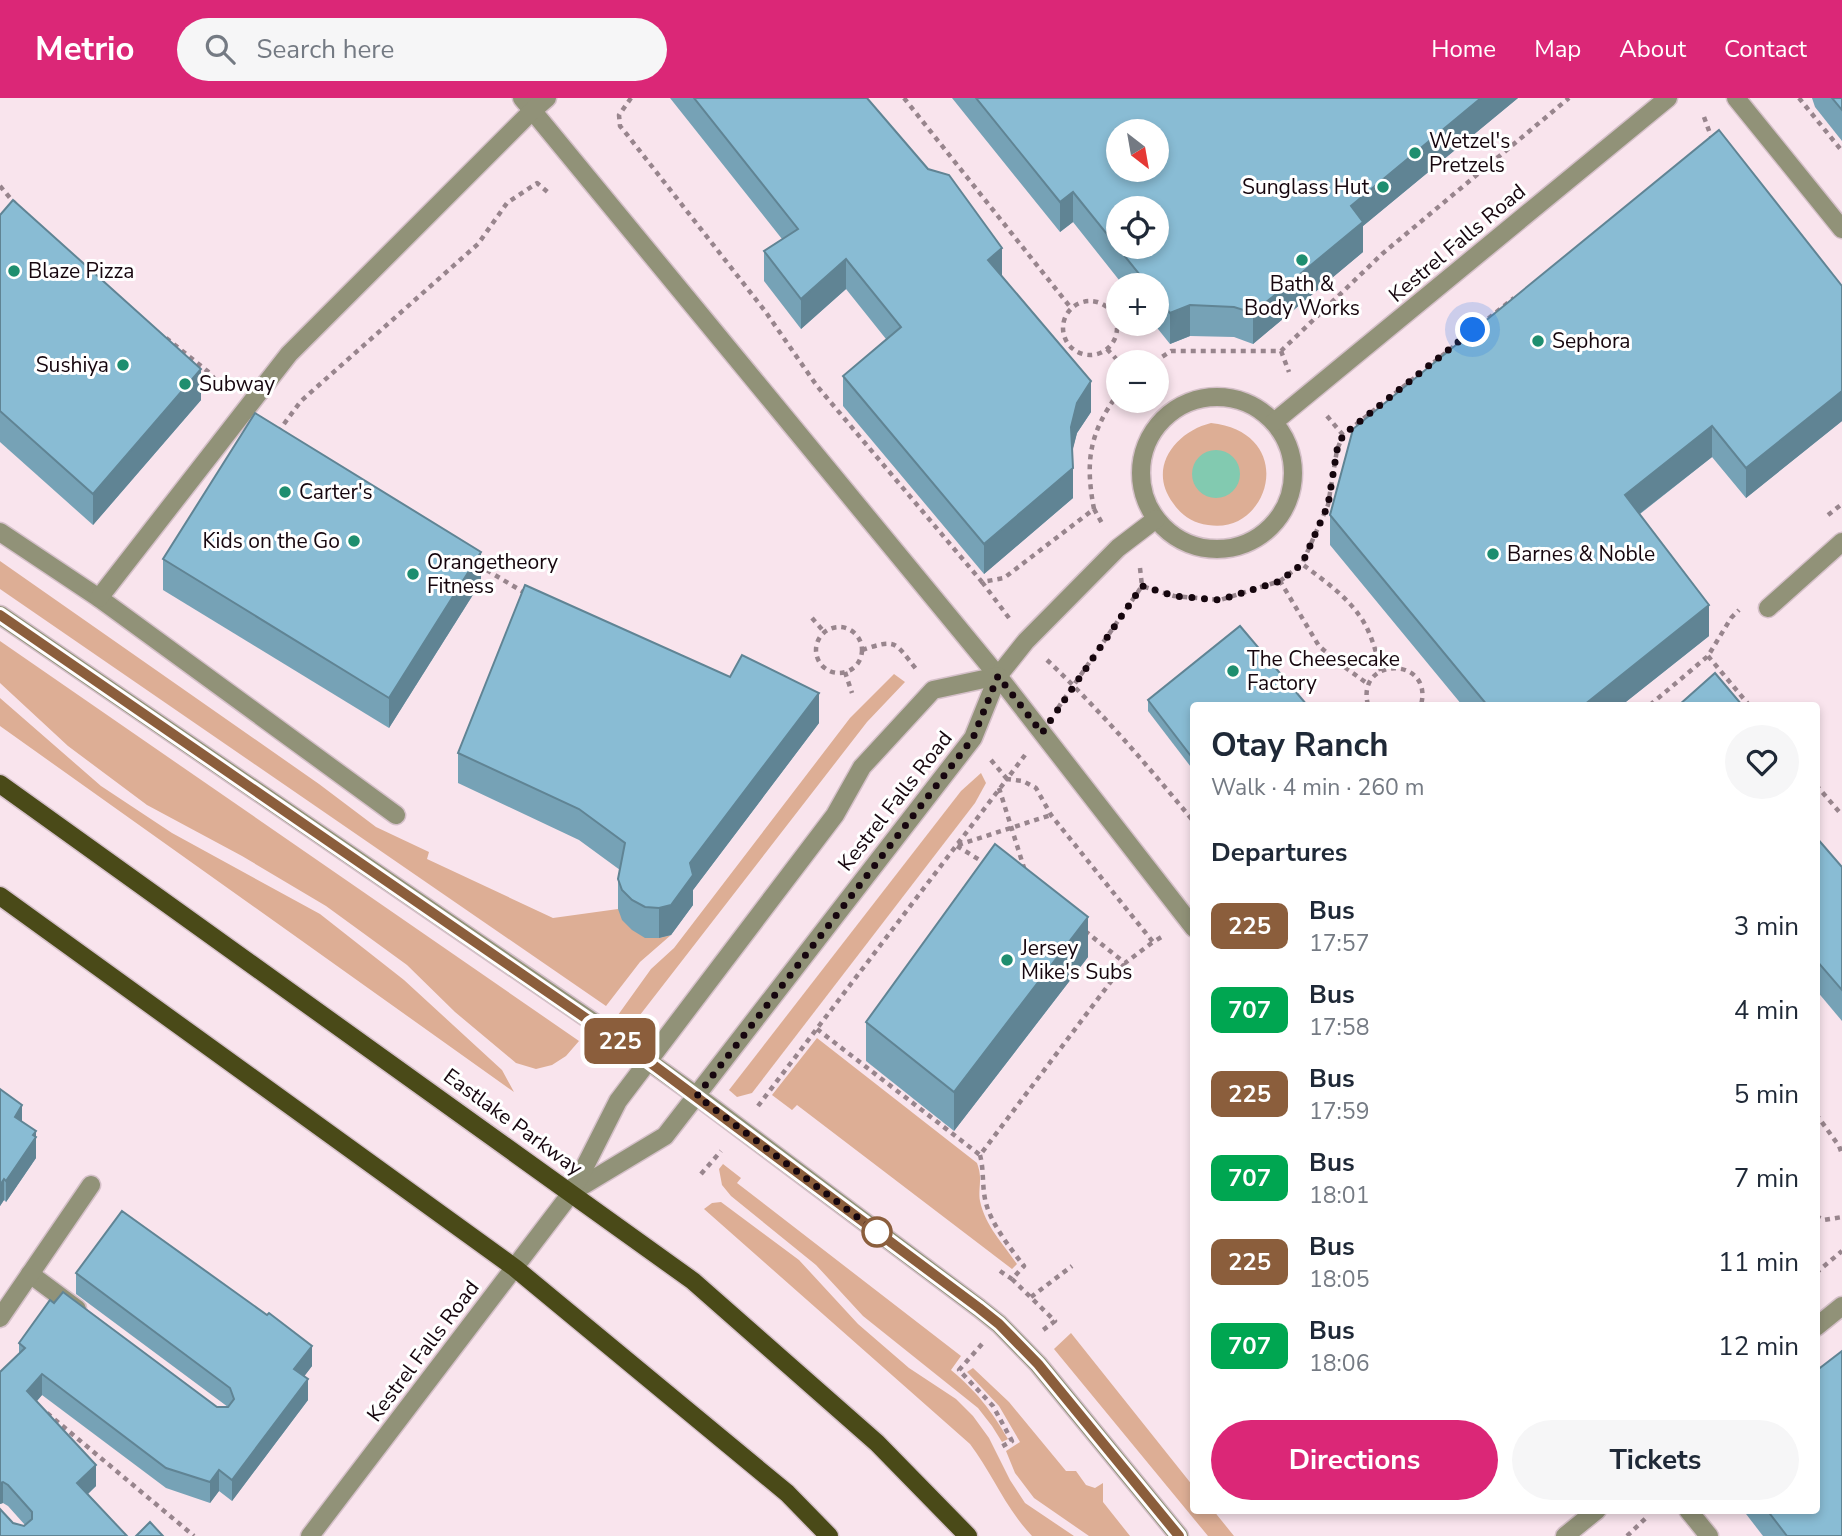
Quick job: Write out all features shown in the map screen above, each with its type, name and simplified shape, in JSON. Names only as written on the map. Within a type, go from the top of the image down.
[{"type":"main road","name":"Eastlake Parkway","points":[[0,784],[693,1281],[877,1444],[968,1536]]},
{"type":"main road","points":[[0,896],[515,1268],[787,1493],[829,1536]]},
{"type":"street","points":[[99,598],[289,354],[526,105],[547,98]]},
{"type":"street","name":"Kestrel Falls Road","points":[[1274,422],[1668,98]]},
{"type":"street","points":[[1736,98],[1842,229]]},
{"type":"street","points":[[526,105],[998,676],[1190,924]]},
{"type":"street","points":[[1204,397],[1230,397],[1254,406],[1274,422],[1287,443],[1293,466],[1291,491],[1281,513],[1265,532],[1244,544],[1220,549],[1195,546],[1173,536],[1156,519],[1144,496],[1140,470],[1145,445],[1159,423],[1169,414],[1179,406],[1204,397]]},
{"type":"street","points":[[998,676],[1042,622],[1118,548],[1156,519]]},
{"type":"street","points":[[0,532],[99,598],[397,815]]},
{"type":"street","points":[[1768,608],[1842,542]]},
{"type":"street","points":[[0,615],[648,1061],[999,1324],[1038,1364],[1179,1536]]},
{"type":"street","name":"Kestrel Falls Road","points":[[310,1536],[572,1192],[618,1101],[835,815],[862,767],[933,690],[998,676]]},
{"type":"street","name":"Kestrel Falls Road","points":[[572,1192],[665,1136],[973,738],[998,676]]},
{"type":"street","points":[[0,1318],[91,1185]]},
{"type":"street","points":[[30,1274],[94,1322]]},
{"type":"street","points":[[1820,1324],[1842,1306]]},
{"type":"street","points":[[1565,1536],[1592,1514]]},
{"type":"street","points":[[1691,1514],[1709,1536]]},
{"type":"path","points":[[631,98],[619,115],[620,126],[765,311],[817,386],[982,582],[1004,578],[1094,509]]},
{"type":"path","points":[[904,98],[1071,308]]},
{"type":"path","points":[[1169,352],[1281,351],[1382,254],[1569,98]]},
{"type":"path","points":[[1799,98],[1842,152]]},
{"type":"path","points":[[1704,117],[1712,139],[1721,149]]},
{"type":"path","points":[[1701,147],[1712,139]]},
{"type":"path","points":[[160,332],[211,374],[224,392],[245,411],[277,435],[301,401],[478,244],[507,203],[537,183],[551,195]]},
{"type":"path","points":[[0,186],[18,207]]},
{"type":"path","points":[[1142,586],[1174,596],[1220,600],[1280,581],[1302,564],[1328,505],[1337,450],[1343,435],[1517,296]]},
{"type":"path","points":[[1088,300],[1106,305],[1113,311],[1118,329],[1113,344],[1107,349],[1093,355],[1071,348],[1063,334],[1063,325],[1071,308],[1088,300]]},
{"type":"path","points":[[1281,351],[1289,372]]},
{"type":"path","points":[[1103,525],[1094,509],[1088,477],[1092,443],[1106,411]]},
{"type":"path","points":[[1326,415],[1343,435]]},
{"type":"path","points":[[468,559],[537,599]]},
{"type":"path","points":[[1302,564],[1336,590],[1360,616],[1372,641],[1381,671]]},
{"type":"path","points":[[1042,733],[1142,586],[1140,567]]},
{"type":"path","points":[[1280,581],[1319,646],[1368,684]]},
{"type":"path","points":[[812,618],[825,633]]},
{"type":"path","points":[[838,627],[852,631],[857,636],[862,650],[857,664],[845,673],[830,671],[818,660],[817,645],[825,633],[838,627]]},
{"type":"path","points":[[862,650],[886,642],[897,646]]},
{"type":"path","points":[[1654,702],[1708,656],[1746,702]]},
{"type":"path","points":[[1367,702],[1368,684],[1381,671],[1399,668],[1415,677],[1423,693],[1422,702]]},
{"type":"path","points":[[845,673],[852,693]]},
{"type":"path","points":[[1073,684],[1190,817]]},
{"type":"path","points":[[754,1110],[1007,779],[1023,781],[1036,788],[1051,815],[1153,942]]},
{"type":"path","points":[[999,788],[1026,875]]},
{"type":"path","points":[[1820,790],[1842,815]]},
{"type":"path","points":[[957,846],[1051,815]]},
{"type":"path","points":[[957,846],[996,870]]},
{"type":"path","points":[[1076,924],[1125,963]]},
{"type":"path","points":[[980,1155],[1125,963],[1166,934]]},
{"type":"path","points":[[817,1029],[980,1155],[985,1171],[985,1200],[1003,1240],[1024,1266],[1012,1279]]},
{"type":"path","points":[[1820,1120],[1842,1154]]},
{"type":"path","points":[[701,1174],[727,1144]]},
{"type":"path","points":[[1820,1218],[1824,1220],[1842,1217]]},
{"type":"path","points":[[1820,1270],[1842,1251]]},
{"type":"path","points":[[1031,1297],[1072,1266]]},
{"type":"path","points":[[1000,1271],[1012,1279],[1055,1321],[1044,1330],[1035,1321]]},
{"type":"path","points":[[985,1341],[959,1370],[993,1406],[1012,1441],[999,1448]]},
{"type":"path","points":[[975,1352],[982,1359]]},
{"type":"path","points":[[46,1412],[194,1536]]},
{"type":"path","points":[[1627,1536],[1648,1516]]},
{"type":"shaded area","points":[[1211,423],[1239,431],[1256,445],[1265,463],[1266,482],[1259,500],[1247,515],[1230,524],[1208,525],[1188,518],[1173,503],[1163,477],[1164,465],[1176,443],[1186,434]]},
{"type":"shaded area","points":[[1216,450],[1233,457],[1240,474],[1233,491],[1216,498],[1199,491],[1192,474],[1199,457]]},
{"type":"shaded area","points":[[0,561],[319,784],[376,827],[429,852],[427,859],[553,918],[618,909],[659,938],[671,935],[640,962],[606,1006],[0,589]]},
{"type":"shaded area","points":[[0,641],[579,1041],[566,1056],[552,1065],[536,1069],[516,1063],[455,1012],[407,965],[326,906],[242,856],[147,805],[68,746],[0,683]]},
{"type":"shaded area","points":[[894,674],[905,682],[867,722],[633,1024],[618,1015],[651,969],[674,948],[850,718]]},
{"type":"shaded area","points":[[0,698],[101,786],[172,833],[320,914],[404,980],[502,1070],[514,1092],[0,726]]},
{"type":"shaded area","points":[[981,773],[986,783],[975,803],[752,1093],[737,1097],[729,1090],[961,791]]},
{"type":"shaded area","points":[[817,1038],[977,1163],[982,1210],[995,1234],[1017,1264],[1012,1269],[797,1105],[792,1110],[772,1095]]},
{"type":"shaded area","points":[[723,1164],[741,1178],[737,1183],[961,1356],[951,1370],[983,1402],[1008,1439],[1002,1442],[978,1408],[863,1316],[816,1265],[731,1196],[722,1185],[719,1169]]},
{"type":"shaded area","points":[[721,1202],[799,1260],[858,1324],[909,1368],[956,1399],[989,1438],[1025,1503],[1074,1536],[1032,1536],[1014,1514],[970,1444],[704,1209],[712,1203]]},
{"type":"shaded area","points":[[1071,1333],[1190,1482],[1190,1514],[1216,1514],[1234,1536],[1208,1536],[1054,1349]]},
{"type":"shaded area","points":[[973,1368],[1009,1402],[1066,1471],[1076,1471],[1086,1485],[1095,1488],[1103,1483],[1103,1502],[1130,1536],[1089,1536],[1034,1498],[1015,1473],[1006,1451],[1020,1442],[999,1406],[967,1372]]},
{"type":"building","points":[[694,98],[867,98],[928,169],[949,175],[1002,248],[988,260],[1091,381],[1077,403],[1071,427],[1073,468],[984,544],[843,376],[901,327],[846,259],[801,299],[764,251],[798,229]]},
{"type":"building","points":[[976,98],[1481,98],[1351,206],[1363,222],[1253,313],[1234,307],[1190,305],[1170,313],[1169,273],[1138,273],[1127,259],[1169,259],[1169,196],[1106,196],[1106,233],[1073,192],[1060,202]]},
{"type":"building","points":[[1832,98],[1842,98],[1842,110]]},
{"type":"building","points":[[1719,130],[1842,286],[1842,391],[1746,468],[1712,426],[1625,495],[1709,605],[1588,702],[1485,702],[1330,515],[1353,429]]},
{"type":"building","points":[[13,200],[201,369],[93,494],[0,411],[0,215]]},
{"type":"building","points":[[255,413],[481,552],[389,698],[163,559]]},
{"type":"building","points":[[525,585],[730,677],[742,655],[819,693],[690,863],[693,875],[671,905],[645,907],[622,890],[618,879],[625,843],[579,809],[458,753]]},
{"type":"building","name":"The Cheesecake Factory","points":[[1240,626],[1304,702],[1190,702],[1190,755],[1148,700]]},
{"type":"building","points":[[1715,673],[1739,702],[1682,702]]},
{"type":"building","points":[[1820,842],[1842,867],[1842,990],[1820,965]]},
{"type":"building","points":[[995,844],[1088,917],[954,1092],[866,1022]]},
{"type":"building","points":[[0,1089],[22,1105],[15,1117],[36,1131],[33,1135],[36,1137],[6,1181],[4,1179],[0,1185]]},
{"type":"building","points":[[122,1211],[312,1346],[294,1369],[308,1379],[232,1480],[219,1470],[210,1482],[166,1468],[42,1374],[27,1391],[96,1465],[77,1483],[127,1536],[0,1536],[0,1509],[13,1523],[24,1526],[32,1519],[32,1512],[8,1485],[0,1483],[0,1372],[25,1348],[19,1343],[50,1300],[54,1303],[63,1292],[217,1407],[228,1407],[234,1399],[230,1388],[76,1273]]},
{"type":"building","points":[[1842,1351],[1842,1536],[1787,1536],[1770,1514],[1820,1514],[1820,1368]]},
{"type":"building","points":[[150,1522],[163,1536],[136,1536]]},
{"type":"bus line","name":"225","points":[[0,615],[648,1061],[979,1308],[999,1324],[1038,1364],[1179,1536]]},
{"type":"place","name":"Wetzel's Pretzels","points":[[1415,153]]},
{"type":"place","name":"Sunglass Hut","points":[[1383,187]]},
{"type":"place","name":"Bath & Body Works","points":[[1302,260]]},
{"type":"place","name":"Blaze Pizza","points":[[14,271]]},
{"type":"place","name":"Sephora","points":[[1538,341]]},
{"type":"place","name":"Sushiya","points":[[123,365]]},
{"type":"place","name":"Subway","points":[[185,384]]},
{"type":"place","name":"Carter's","points":[[285,492]]},
{"type":"place","name":"Kids on the Go","points":[[354,541]]},
{"type":"place","name":"Barnes & Noble","points":[[1493,554]]},
{"type":"place","name":"Orangetheory Fitness","points":[[413,574]]},
{"type":"place","name":"The Cheesecake Factory","points":[[1233,671]]},
{"type":"place","name":"Jersey Mike's Subs","points":[[1007,960]]},
{"type":"route","points":[[877,1232],[697,1096],[973,738],[998,676],[1042,733],[1142,586],[1174,596],[1220,600],[1280,581],[1302,564],[1328,505],[1337,450],[1343,435],[1473,330]]}]
